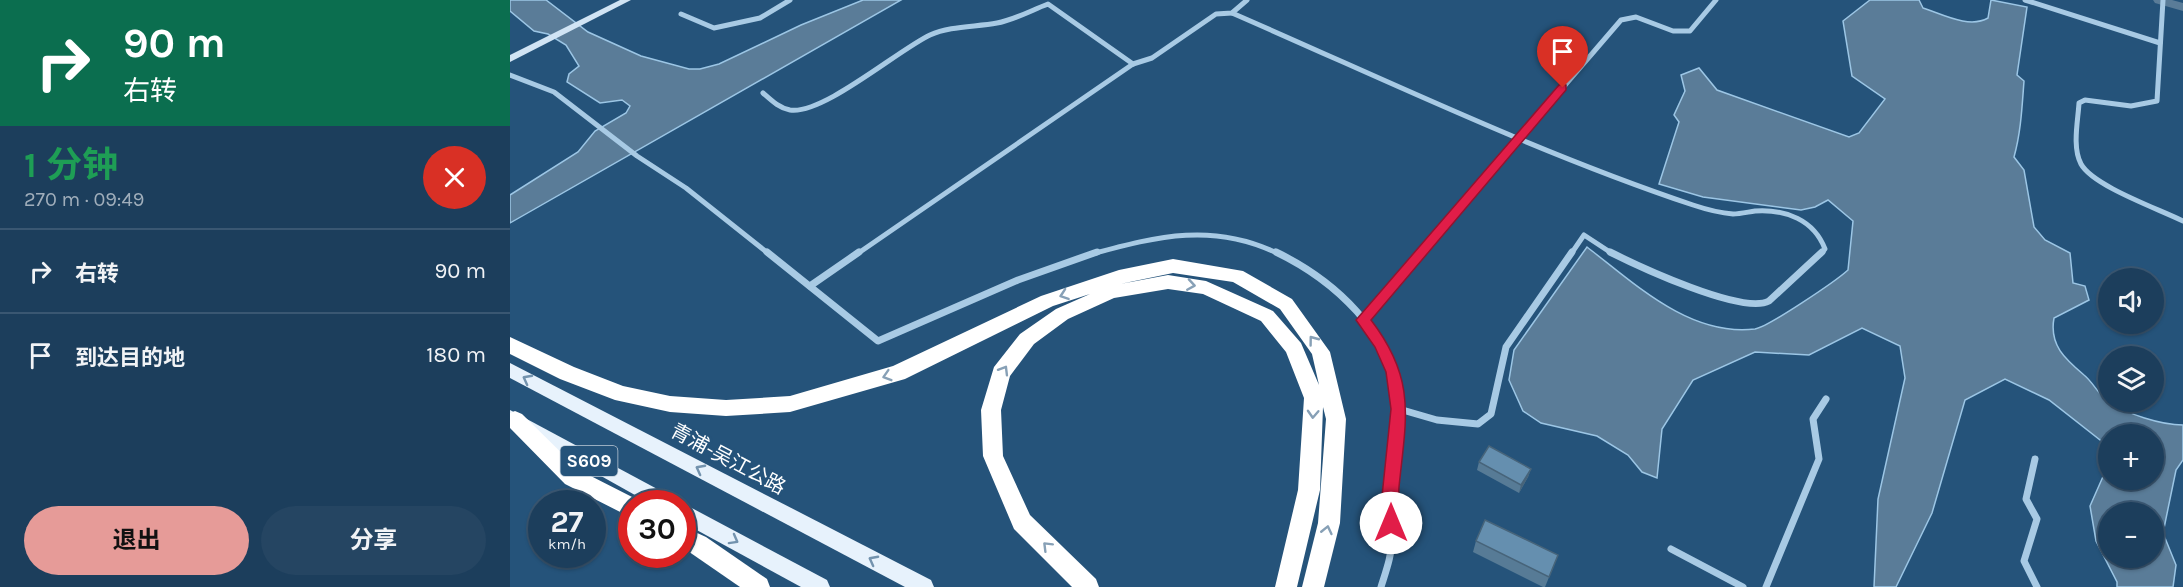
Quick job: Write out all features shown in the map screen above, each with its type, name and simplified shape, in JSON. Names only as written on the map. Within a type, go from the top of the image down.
[{"type":"highway","points":[[510,345],[567,373],[622,394],[670,404],[726,408],[790,404],[898,373],[1047,301],[1119,277],[1173,266],[1237,276],[1286,304],[1321,352],[1336,419],[1329,523],[1313,587]]},
{"type":"highway","points":[[1088,587],[1022,522],[993,456],[991,410],[1000,373],[1027,339],[1062,314],[1112,292],[1168,282],[1206,288],[1267,316],[1294,348],[1314,398],[1309,490],[1286,587]]},
{"type":"highway","points":[[512,418],[572,477],[618,501]]},
{"type":"highway","points":[[696,543],[759,587]]},
{"type":"main road","name":"青浦-吴江公路","points":[[510,369],[924,587]]},
{"type":"main road","name":"S609","points":[[512,418],[643,490]]},
{"type":"main road","points":[[696,520],[820,587]]},
{"type":"street","points":[[510,58],[627,0]]},
{"type":"street","points":[[681,14],[714,28],[760,18],[790,0]]},
{"type":"street","points":[[1232,13],[1247,0]]},
{"type":"street","points":[[1363,320],[1621,20],[1636,17],[1673,31],[1690,31],[1716,0]]},
{"type":"street","points":[[2025,0],[2160,43]]},
{"type":"street","points":[[2163,0],[2157,101],[2148,106],[2137,107],[2085,100],[2079,103],[2078,142],[2080,163],[2088,173],[2105,184],[2183,220]]},
{"type":"street","points":[[763,93],[782,109],[795,110],[817,104],[930,35],[948,30],[1000,23],[1047,2],[1132,64]]},
{"type":"street","points":[[810,286],[1132,64],[1152,58],[1216,14],[1232,13],[1519,138],[1649,190],[1697,206],[1733,214],[1758,211],[1783,214],[1806,222],[1819,234],[1825,249],[1811,265],[1764,303],[1752,304],[1728,299],[1643,267],[1608,252],[1584,235],[1506,347],[1491,414],[1478,424],[1437,420],[1399,409]]},
{"type":"street","points":[[510,75],[554,92],[637,156],[686,188],[878,341],[1056,265],[1113,247],[1165,237],[1238,237],[1269,249],[1307,270],[1355,310],[1381,344],[1393,372],[1399,409],[1390,506],[1392,541],[1381,587]]},
{"type":"street","points":[[1766,587],[1819,459],[1813,419],[1826,399]]},
{"type":"street","points":[[2035,459],[2026,499],[2037,519],[2024,561],[2037,587]]},
{"type":"street","points":[[1671,549],[1743,587]]},
{"type":"water","points":[[510,0],[546,0],[588,32],[641,56],[689,69],[700,69],[719,64],[801,25],[863,0],[901,0],[510,223],[510,195],[578,152],[595,131],[626,113],[630,106],[622,100],[600,103],[567,82],[569,74],[579,66],[566,45],[548,34],[534,31],[510,11]]},
{"type":"water","points":[[1870,0],[1919,0],[1923,8],[1972,22],[1988,18],[1991,0],[2027,7],[2017,75],[2024,81],[2020,129],[2014,157],[2024,170],[2034,227],[2045,240],[2070,253],[2073,283],[2085,286],[2089,300],[2054,318],[2056,344],[2065,357],[2098,391],[2098,412],[2128,412],[2165,423],[2183,425],[2183,460],[2176,470],[2164,528],[2164,502],[2098,502],[2098,545],[2090,506],[2098,488],[2098,490],[2164,490],[2164,424],[2098,424],[2098,438],[2049,400],[2005,379],[1965,400],[1932,513],[1896,587],[1874,587],[1878,499],[1905,378],[1900,346],[1862,328],[1809,355],[1755,352],[1693,380],[1662,429],[1657,478],[1642,472],[1628,455],[1597,436],[1541,423],[1523,411],[1509,380],[1514,350],[1587,247],[1665,305],[1708,325],[1731,329],[1755,329],[1762,326],[1802,303],[1848,270],[1853,221],[1828,200],[1815,207],[1801,210],[1703,197],[1659,184],[1679,122],[1674,115],[1685,91],[1681,75],[1699,68],[1717,90],[1849,137],[1859,133],[1885,99],[1852,76],[1843,21]]},
{"type":"water","points":[[2164,535],[2176,565],[2173,587],[2117,587],[2110,568],[2164,568]]},
{"type":"building","points":[[1489,446],[1531,469],[1521,485],[1479,462]]},
{"type":"building","points":[[1485,520],[1558,555],[1549,577],[1476,541]]},
{"type":"waterway","points":[[2159,0],[2183,7]]},
{"type":"route","points":[[1391,523],[1392,473],[1399,409],[1393,372],[1381,344],[1363,320],[1563,88]]}]
